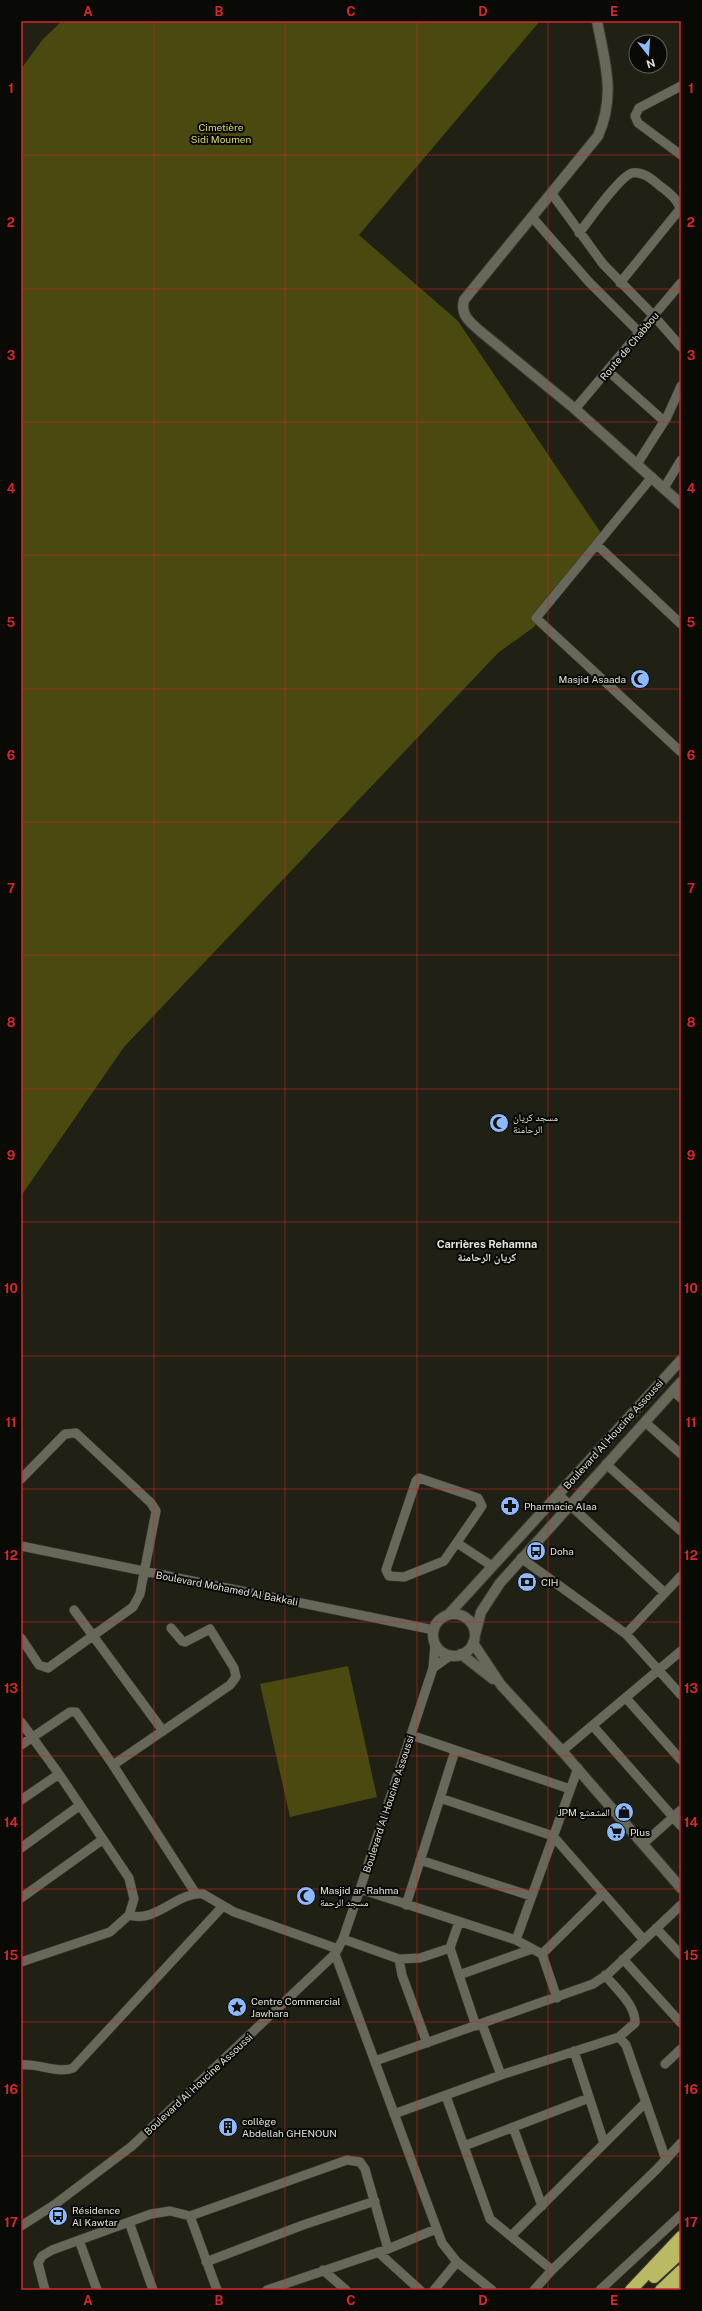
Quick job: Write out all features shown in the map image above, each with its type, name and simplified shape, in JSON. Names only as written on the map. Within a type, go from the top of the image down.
[{"type":"highway","points":[[631,2290],[681,2237]]},
{"type":"highway","points":[[640,2290],[681,2252]]},
{"type":"highway","points":[[661,2290],[681,2271]]},
{"type":"highway","points":[[673,2290],[681,2284]]},
{"type":"street","points":[[597,21],[609,88],[607,114],[595,141],[464,300],[463,311],[471,323],[575,409],[681,504]]},
{"type":"street","points":[[681,86],[639,108],[635,116],[638,123],[681,155]]},
{"type":"street","points":[[579,233],[617,186],[628,175],[636,173],[647,176],[676,200],[680,208],[620,283]]},
{"type":"street","points":[[552,194],[579,233],[620,283],[654,316],[681,347]]},
{"type":"street","points":[[532,217],[589,282],[640,333]]},
{"type":"street","name":"Route de Chabbou","points":[[575,409],[681,284]]},
{"type":"street","points":[[608,371],[664,421]]},
{"type":"street","points":[[637,464],[664,421],[681,386]]},
{"type":"street","points":[[664,488],[681,460]]},
{"type":"street","points":[[652,477],[536,618],[681,752]]},
{"type":"street","points":[[597,545],[681,624]]},
{"type":"street","name":"Boulevard Al Houcine Assoussi","points":[[448,1615],[681,1360]]},
{"type":"street","name":"Boulevard Al Houcine Assoussi","points":[[474,1639],[481,1612],[490,1595],[521,1558],[645,1422],[677,1394],[681,1382]]},
{"type":"street","points":[[645,1422],[681,1454]]},
{"type":"street","points":[[21,1479],[65,1434],[76,1433],[154,1507],[156,1516],[146,1571],[137,1603],[48,1668],[39,1665],[21,1638]]},
{"type":"street","points":[[606,1464],[681,1531]]},
{"type":"street","points":[[419,1478],[478,1498],[481,1502],[482,1506],[457,1543],[448,1557],[440,1563],[404,1577],[395,1578],[386,1573],[413,1488],[419,1478]]},
{"type":"street","points":[[558,1494],[665,1593]]},
{"type":"street","points":[[457,1543],[492,1566]]},
{"type":"street","name":"Boulevard Mohamed Al Bakkali","points":[[21,1546],[434,1630]]},
{"type":"street","points":[[521,1558],[626,1634],[681,1695]]},
{"type":"street","points":[[626,1634],[681,1576]]},
{"type":"street","points":[[74,1610],[163,1731]]},
{"type":"street","points":[[501,1685],[474,1639],[472,1625],[465,1617],[458,1614],[448,1615],[440,1619],[434,1630],[435,1644],[442,1651],[450,1655],[461,1654],[501,1685],[578,1768],[681,1888]]},
{"type":"street","points":[[113,1765],[234,1682],[236,1677],[234,1668],[210,1629],[185,1642],[182,1641],[171,1628]]},
{"type":"street","points":[[461,1654],[474,1639]]},
{"type":"street","name":"Boulevard Al Houcine Assoussi","points":[[21,2226],[60,2200],[132,2146],[336,1952],[343,1939],[433,1668],[435,1644]]},
{"type":"street","points":[[562,1751],[681,1651]]},
{"type":"street","points":[[433,1668],[450,1655]]},
{"type":"street","points":[[626,1698],[681,1760]]},
{"type":"street","points":[[21,1745],[73,1711],[76,1712],[113,1765],[196,1894]]},
{"type":"street","points":[[21,1722],[58,1774],[132,1885],[134,1900],[129,1915],[110,1932],[21,1962]]},
{"type":"street","points":[[592,1726],[681,1826]]},
{"type":"street","points":[[411,1735],[570,1789]]},
{"type":"street","points":[[406,1905],[455,1751]]},
{"type":"street","points":[[516,1940],[578,1768]]},
{"type":"street","points":[[21,1800],[58,1774]]},
{"type":"street","points":[[440,1798],[553,1836],[644,1940]]},
{"type":"street","points":[[21,1848],[79,1806]]},
{"type":"street","points":[[643,1844],[681,1810]]},
{"type":"street","points":[[21,1898],[102,1840]]},
{"type":"street","points":[[420,1860],[531,1896]]},
{"type":"street","points":[[360,1889],[516,1940],[542,1954],[557,1998]]},
{"type":"street","points":[[129,1915],[146,1916],[196,1894],[208,1895],[234,1912],[336,1952],[436,2229],[449,2254],[492,2290]]},
{"type":"street","points":[[542,1954],[603,1894]]},
{"type":"street","points":[[375,2061],[557,1998],[593,1984],[624,1959],[681,1905]]},
{"type":"street","points":[[21,2065],[34,2065],[66,2070],[73,2068],[223,1906]]},
{"type":"street","points":[[459,1922],[450,1948],[479,2025],[501,2076]]},
{"type":"street","points":[[656,1928],[681,1955]]},
{"type":"street","points":[[343,1939],[399,1959],[420,1958],[450,1948]]},
{"type":"street","points":[[460,1975],[532,1949]]},
{"type":"street","points":[[399,1959],[402,1975],[427,2043]]},
{"type":"street","points":[[624,1959],[681,2023]]},
{"type":"street","points":[[394,2114],[574,2051],[619,2037],[635,2023],[635,2015],[631,2006],[605,1975]]},
{"type":"street","points":[[619,2037],[626,2045],[666,2160]]},
{"type":"street","points":[[665,2064],[681,2049]]},
{"type":"street","points":[[574,2051],[604,2143]]},
{"type":"street","points":[[446,2096],[490,2219],[552,2270]]},
{"type":"street","points":[[464,2146],[589,2098]]},
{"type":"street","points":[[511,2236],[645,2103]]},
{"type":"street","points":[[513,2127],[542,2206]]},
{"type":"street","points":[[534,2290],[552,2270],[666,2160],[681,2143]]},
{"type":"street","points":[[45,2290],[38,2267],[40,2258],[52,2250],[129,2222],[162,2212],[190,2216],[347,2160],[354,2160],[362,2164],[375,2201],[388,2248]]},
{"type":"street","points":[[206,2262],[303,2225],[375,2201]]},
{"type":"street","points":[[190,2216],[217,2290]]},
{"type":"street","points":[[600,2290],[681,2216]]},
{"type":"street","points":[[129,2222],[153,2290]]},
{"type":"street","points":[[269,2290],[378,2252],[436,2229]]},
{"type":"street","points":[[79,2240],[97,2290]]},
{"type":"street","points":[[378,2252],[420,2290]]},
{"type":"street","points":[[434,2290],[457,2262]]},
{"type":"street","points":[[323,2270],[346,2290]]},
{"type":"green space","name":"Cimetière Sidi Moumen","points":[[62,21],[540,21],[359,235],[458,321],[605,539],[534,627],[498,653],[124,1047],[21,1196],[21,69],[43,39]]},
{"type":"green space","points":[[348,1666],[377,1797],[290,1817],[260,1684]]},
{"type":"place","name":"Masjid Asaada","points":[[640,679]]},
{"type":"place","name":"مسجد كريان الرحامنة","points":[[499,1123]]},
{"type":"place","name":"Pharmacie Alaa","points":[[510,1506]]},
{"type":"place","name":"Doha","points":[[536,1551]]},
{"type":"place","name":"CIH","points":[[527,1582]]},
{"type":"place","name":"JPM المشعشع","points":[[624,1812]]},
{"type":"place","name":"Plus","points":[[616,1832]]},
{"type":"place","name":"Masjid ar- Rahma مسجد الرحمة","points":[[306,1896]]},
{"type":"place","name":"Centre Commercial Jawhara","points":[[237,2007]]},
{"type":"place","name":"collège Abdellah GHENOUN","points":[[228,2127]]},
{"type":"place","name":"Résidence Al Kawtar","points":[[58,2216]]},
{"type":"district","name":"Carrières Rehamna كريان الرحامنة","points":[[487,1250]]}]
